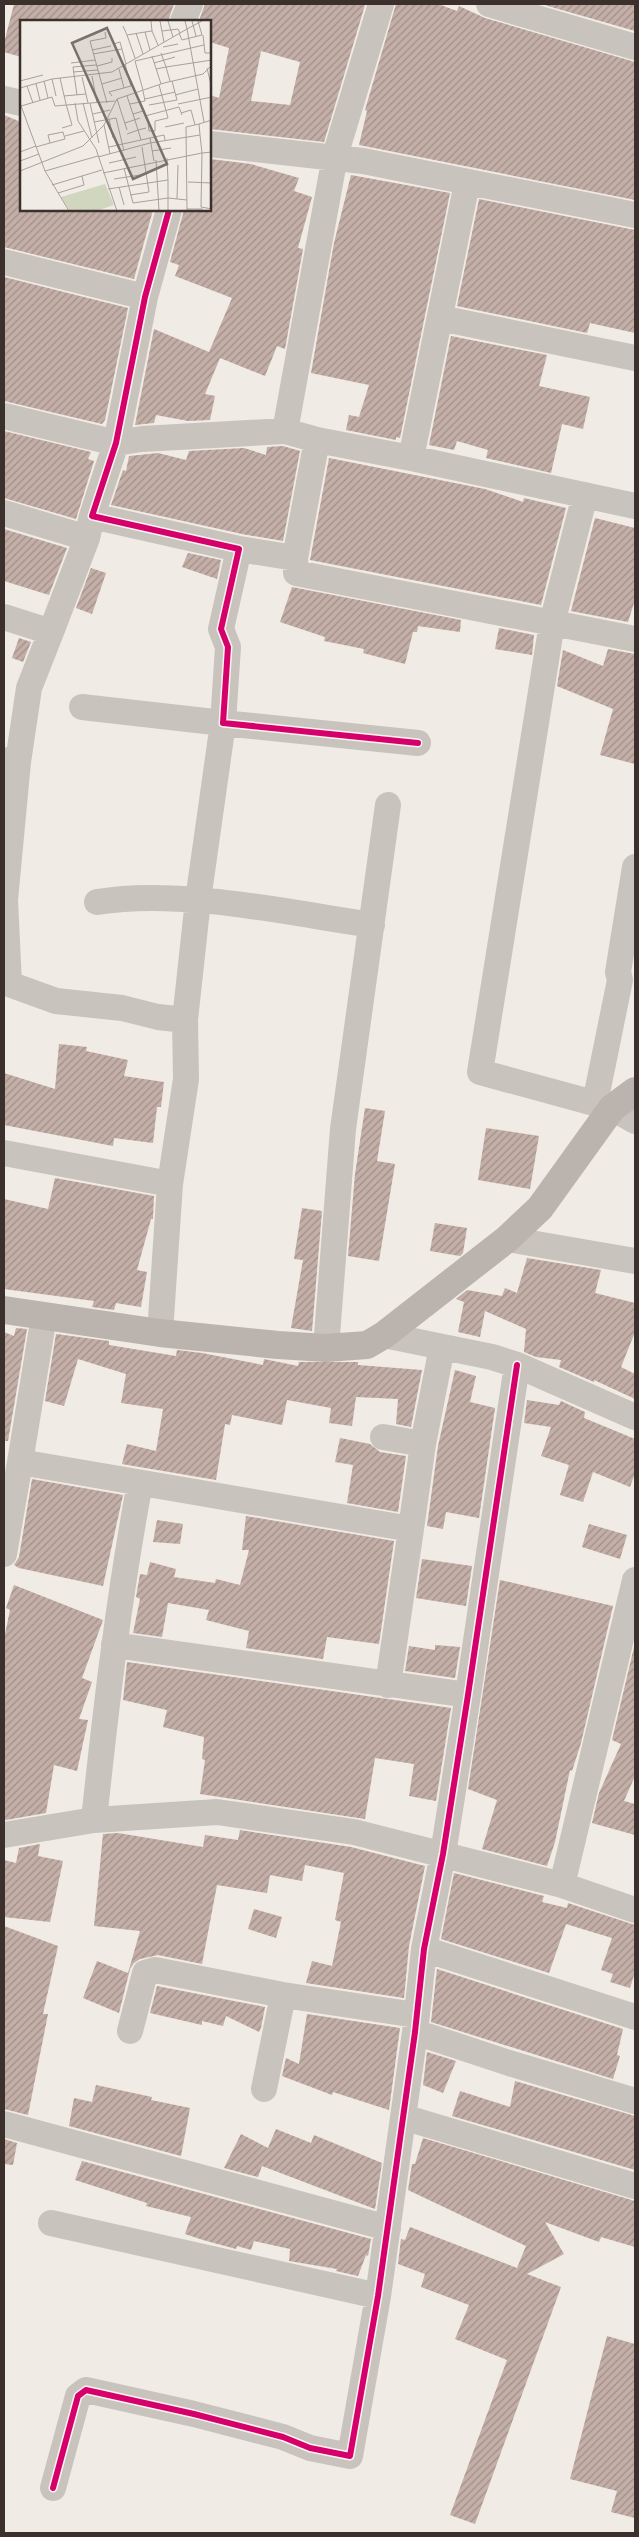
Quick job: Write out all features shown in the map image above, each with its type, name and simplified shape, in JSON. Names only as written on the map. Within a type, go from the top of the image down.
[{"type":"street","points":[[183,20],[190,4]]},
{"type":"street","points":[[285,431],[335,156],[381,4]]},
{"type":"street","points":[[489,4],[635,47]]},
{"type":"street","points":[[4,98],[20,103]]},
{"type":"street","points":[[211,144],[335,156],[635,215]]},
{"type":"street","points":[[411,458],[467,183]]},
{"type":"street","points":[[169,211],[145,297],[116,443],[89,527],[29,688],[11,761],[4,900],[9,984],[56,1002],[122,1008],[158,1017],[185,1020]]},
{"type":"street","points":[[4,262],[145,297]]},
{"type":"street","points":[[440,318],[635,358]]},
{"type":"street","points":[[4,416],[116,443],[142,439],[285,431],[317,440],[635,506]]},
{"type":"street","points":[[317,440],[295,558],[296,573],[635,639]]},
{"type":"street","points":[[585,495],[552,624],[480,1072],[604,1106],[635,1122]]},
{"type":"street","points":[[4,514],[239,548],[295,558]]},
{"type":"street","points":[[160,1333],[170,1184],[186,1079],[185,1020],[198,900],[223,723],[228,646],[221,629],[239,548]]},
{"type":"street","points":[[4,617],[51,632]]},
{"type":"street","points":[[82,707],[418,742]]},
{"type":"street","points":[[326,1348],[343,1129],[388,804]]},
{"type":"street","points":[[4,1310],[160,1333],[326,1348],[367,1345],[384,1335],[507,1239],[540,1208],[604,1106],[620,980],[618,972],[635,867]]},
{"type":"street","points":[[97,902],[117,898],[198,900],[372,925]]},
{"type":"street","points":[[604,1106],[635,1091]]},
{"type":"street","points":[[4,1153],[170,1184]]},
{"type":"street","points":[[507,1239],[635,1262]]},
{"type":"street","points":[[4,1554],[44,1316]]},
{"type":"street","points":[[384,1335],[492,1357],[517,1364],[635,1417]]},
{"type":"street","points":[[388,1685],[423,1444],[442,1348]]},
{"type":"street","points":[[54,2488],[78,2396],[86,2390],[194,2414],[283,2437],[310,2448],[350,2456],[388,2228],[416,2023],[424,1949],[443,1854],[517,1364]]},
{"type":"street","points":[[383,1437],[423,1444]]},
{"type":"street","points":[[20,1462],[411,1529]]},
{"type":"street","points":[[94,1820],[122,1578],[140,1483]]},
{"type":"street","points":[[562,1885],[635,1580]]},
{"type":"street","points":[[114,1645],[468,1695]]},
{"type":"street","points":[[4,1835],[94,1820],[217,1812],[354,1832],[562,1885],[635,1910]]},
{"type":"street","points":[[424,1949],[635,2017]]},
{"type":"street","points":[[130,2031],[145,1973],[154,1970],[416,2023],[509,2063],[635,2101]]},
{"type":"street","points":[[264,2089],[283,1995]]},
{"type":"street","points":[[403,2117],[635,2186]]},
{"type":"street","points":[[4,2124],[388,2228]]},
{"type":"street","points":[[51,2223],[378,2296]]},
{"type":"building","points":[[14,4],[174,4],[168,20],[20,20],[20,57],[4,52],[4,43]]},
{"type":"building","points":[[205,4],[365,5],[324,142],[211,129],[211,95],[219,98],[229,48],[211,42],[211,20],[199,20]],"holes":[[[261,51],[300,62],[290,105],[251,101]]]},
{"type":"building","points":[[396,4],[438,4],[457,11],[459,6],[485,18],[635,62],[635,200],[359,145],[367,111],[365,110]]},
{"type":"building","points":[[541,4],[635,4],[635,31]]},
{"type":"building","points":[[4,115],[20,122],[20,211],[153,211],[134,279],[4,247]]},
{"type":"building","points":[[211,159],[251,164],[299,178],[294,191],[312,197],[298,248],[303,249],[285,349],[277,346],[265,376],[220,358],[205,394],[215,396],[210,420],[188,421],[156,415],[154,423],[135,425],[154,329],[209,352],[232,298],[175,276],[179,265],[170,262],[184,211],[211,211]]},
{"type":"building","points":[[351,175],[450,193],[400,438],[396,437],[396,440],[346,430],[349,415],[359,417],[369,385],[311,373],[334,243]]},
{"type":"building","points":[[479,199],[635,230],[635,333],[590,323],[587,333],[457,306]]},
{"type":"building","points":[[4,277],[128,308],[105,420],[102,424],[4,401]]},
{"type":"building","points":[[451,336],[547,355],[539,386],[590,397],[583,429],[562,424],[551,473],[486,458],[488,450],[457,441],[454,450],[429,445]]},
{"type":"building","points":[[4,431],[91,452],[88,459],[94,461],[76,519],[4,498]]},
{"type":"building","points":[[283,446],[300,451],[283,541],[242,534],[111,505],[123,470],[126,471],[129,456],[158,453],[186,460],[189,451],[244,448],[266,455],[267,447]]},
{"type":"building","points":[[329,458],[485,489],[523,502],[524,498],[566,508],[541,605],[310,560]]},
{"type":"building","points":[[595,518],[635,528],[635,600],[628,622],[571,611]]},
{"type":"building","points":[[4,529],[67,548],[49,595],[4,581]]},
{"type":"building","points":[[188,553],[221,560],[217,579],[182,567]]},
{"type":"building","points":[[91,568],[106,573],[92,614],[76,608]]},
{"type":"building","points":[[292,587],[461,620],[460,632],[418,626],[417,632],[413,632],[405,664],[363,653],[364,649],[324,641],[325,637],[280,622]]},
{"type":"building","points":[[499,628],[534,635],[532,655],[495,649]]},
{"type":"building","points":[[19,638],[31,642],[23,662],[12,658]]},
{"type":"building","points":[[608,649],[635,654],[635,764],[600,755],[613,709],[557,686],[563,650],[603,666]]},
{"type":"building","points":[[59,1044],[87,1047],[86,1051],[128,1060],[124,1076],[164,1082],[161,1107],[157,1107],[153,1143],[114,1138],[113,1146],[4,1125],[4,1073],[55,1089]]},
{"type":"building","points":[[365,1108],[385,1111],[377,1161],[395,1164],[379,1261],[348,1256],[355,1174]]},
{"type":"building","points":[[486,1128],[539,1136],[530,1189],[478,1180]]},
{"type":"building","points":[[55,1178],[154,1196],[153,1219],[151,1219],[137,1270],[147,1272],[141,1307],[116,1303],[114,1310],[92,1307],[94,1301],[4,1289],[4,1199],[48,1209]]},
{"type":"building","points":[[302,1208],[322,1211],[312,1331],[291,1328],[303,1260],[294,1259]]},
{"type":"building","points":[[435,1223],[467,1228],[463,1253],[460,1256],[430,1251]]},
{"type":"building","points":[[527,1258],[601,1270],[595,1293],[635,1303],[635,1332],[621,1367],[635,1374],[635,1399],[594,1380],[594,1382],[559,1367],[561,1360],[536,1357],[524,1352],[526,1329],[485,1311],[480,1337],[458,1332],[464,1302],[456,1299],[467,1290],[502,1296],[505,1288],[517,1293]]},
{"type":"building","points":[[16,1328],[27,1329],[8,1441],[4,1441],[4,1332],[14,1336]]},
{"type":"building","points":[[56,1334],[109,1341],[109,1345],[176,1356],[177,1350],[263,1365],[264,1359],[298,1366],[299,1362],[358,1362],[358,1365],[422,1370],[411,1427],[396,1424],[398,1399],[356,1397],[352,1426],[329,1423],[331,1408],[287,1400],[282,1425],[232,1415],[230,1425],[225,1424],[216,1480],[122,1464],[127,1444],[156,1451],[163,1409],[121,1403],[126,1374],[78,1359],[64,1406],[45,1401]]},
{"type":"building","points":[[455,1370],[476,1376],[470,1402],[495,1408],[479,1518],[446,1512],[443,1529],[427,1526],[438,1446]]},
{"type":"building","points":[[527,1400],[559,1405],[561,1401],[585,1412],[584,1418],[635,1439],[635,1473],[630,1487],[593,1472],[583,1502],[560,1495],[569,1465],[541,1456],[551,1427],[524,1423]]},
{"type":"building","points":[[340,1438],[370,1444],[380,1452],[406,1456],[398,1512],[347,1503],[353,1465],[335,1462]]},
{"type":"building","points":[[32,1479],[123,1495],[103,1586],[19,1568],[14,1565],[19,1557]]},
{"type":"building","points":[[246,1516],[394,1541],[379,1644],[327,1637],[323,1659],[246,1648],[249,1631],[206,1620],[209,1610],[168,1603],[162,1637],[133,1633],[140,1599],[136,1597],[140,1574],[147,1575],[150,1562],[176,1569],[174,1577],[215,1583],[216,1579],[240,1585],[249,1550],[242,1550]]},
{"type":"building","points":[[157,1520],[183,1524],[180,1544],[153,1542]]},
{"type":"building","points":[[589,1524],[627,1535],[620,1559],[582,1547]]},
{"type":"building","points":[[422,1559],[472,1566],[466,1606],[416,1598]]},
{"type":"building","points":[[500,1580],[613,1606],[581,1743],[572,1771],[570,1770],[555,1842],[547,1866],[482,1849],[497,1800],[468,1789]]},
{"type":"building","points":[[14,1585],[103,1620],[82,1678],[92,1682],[79,1719],[88,1720],[77,1771],[54,1765],[46,1813],[6,1820],[4,1819],[4,1639],[10,1610],[6,1608]]},
{"type":"building","points":[[635,1643],[635,1776],[624,1801],[635,1804],[635,1835],[592,1823],[599,1793],[621,1744],[612,1740]]},
{"type":"building","points":[[435,1645],[460,1647],[455,1678],[405,1671],[409,1646],[435,1650]]},
{"type":"building","points":[[127,1662],[451,1708],[436,1801],[409,1796],[414,1764],[375,1758],[365,1819],[200,1794],[205,1760],[202,1759],[204,1737],[163,1727],[167,1710],[123,1700]]},
{"type":"building","points":[[240,1830],[351,1847],[425,1866],[409,1946],[404,1998],[306,1983],[312,1961],[332,1966],[341,1922],[335,1920],[344,1873],[305,1865],[302,1881],[270,1875],[267,1893],[217,1885],[202,1964],[158,1955],[140,1959],[130,1969],[119,2013],[83,1998],[97,1961],[128,1973],[140,1931],[94,1926],[103,1834],[118,1833],[203,1847],[205,1835],[238,1840]]},
{"type":"building","points":[[40,1844],[38,1856],[63,1861],[50,1922],[4,1917],[4,1860],[16,1863],[19,1848]]},
{"type":"building","points":[[454,1873],[544,1896],[542,1902],[567,1908],[568,1903],[635,1925],[635,1972],[630,1988],[610,1982],[613,1974],[601,1970],[612,1938],[566,1924],[549,1973],[441,1939]]},
{"type":"building","points":[[254,1909],[282,1917],[276,1938],[248,1929]]},
{"type":"building","points":[[4,1926],[58,1946],[43,2014],[48,2014],[28,2115],[4,2109]]},
{"type":"building","points":[[437,1969],[623,2029],[617,2055],[620,2056],[613,2079],[431,2022]]},
{"type":"building","points":[[157,1986],[265,2007],[261,2028],[259,2032],[226,2016],[223,2026],[202,2021],[202,2025],[150,2013]]},
{"type":"building","points":[[307,2014],[400,2028],[389,2110],[333,2092],[332,2095],[282,2076],[286,2058],[299,2064]]},
{"type":"building","points":[[427,2052],[456,2061],[443,2093],[423,2085]]},
{"type":"building","points":[[515,2081],[635,2116],[635,2170],[452,2116],[460,2091],[510,2107]]},
{"type":"building","points":[[96,2085],[152,2097],[151,2100],[190,2108],[181,2156],[69,2126],[74,2098],[92,2102]]},
{"type":"building","points":[[276,2129],[311,2143],[314,2135],[382,2163],[375,2209],[262,2166],[258,2177],[224,2168],[241,2134],[268,2148]]},
{"type":"building","points":[[423,2138],[635,2201],[635,2247],[601,2237],[599,2242],[545,2222],[564,2254],[527,2274],[561,2287],[475,2524],[450,2515],[507,2360],[455,2339],[469,2305],[421,2287],[425,2274],[398,2264],[401,2239],[405,2240],[410,2227],[517,2268],[526,2246],[408,2190],[412,2164],[415,2164]]},
{"type":"building","points":[[4,2139],[17,2143],[13,2165],[4,2164]]},
{"type":"building","points":[[82,2161],[371,2239],[368,2256],[366,2255],[358,2276],[336,2271],[337,2269],[289,2261],[290,2249],[254,2241],[251,2250],[237,2246],[236,2249],[203,2240],[185,2234],[191,2217],[146,2206],[147,2203],[75,2180]]},
{"type":"building","points":[[607,2336],[635,2344],[635,2518],[611,2512],[617,2491],[570,2479]]},
{"type":"cycle path","points":[[169,211],[145,297],[116,443],[92,516],[239,549],[221,629],[228,647],[223,723],[418,743]]},
{"type":"cycle path","points":[[53,2488],[78,2396],[86,2390],[194,2414],[283,2437],[310,2448],[350,2456],[378,2296],[415,2032],[424,1949],[443,1854],[517,1365]]}]
